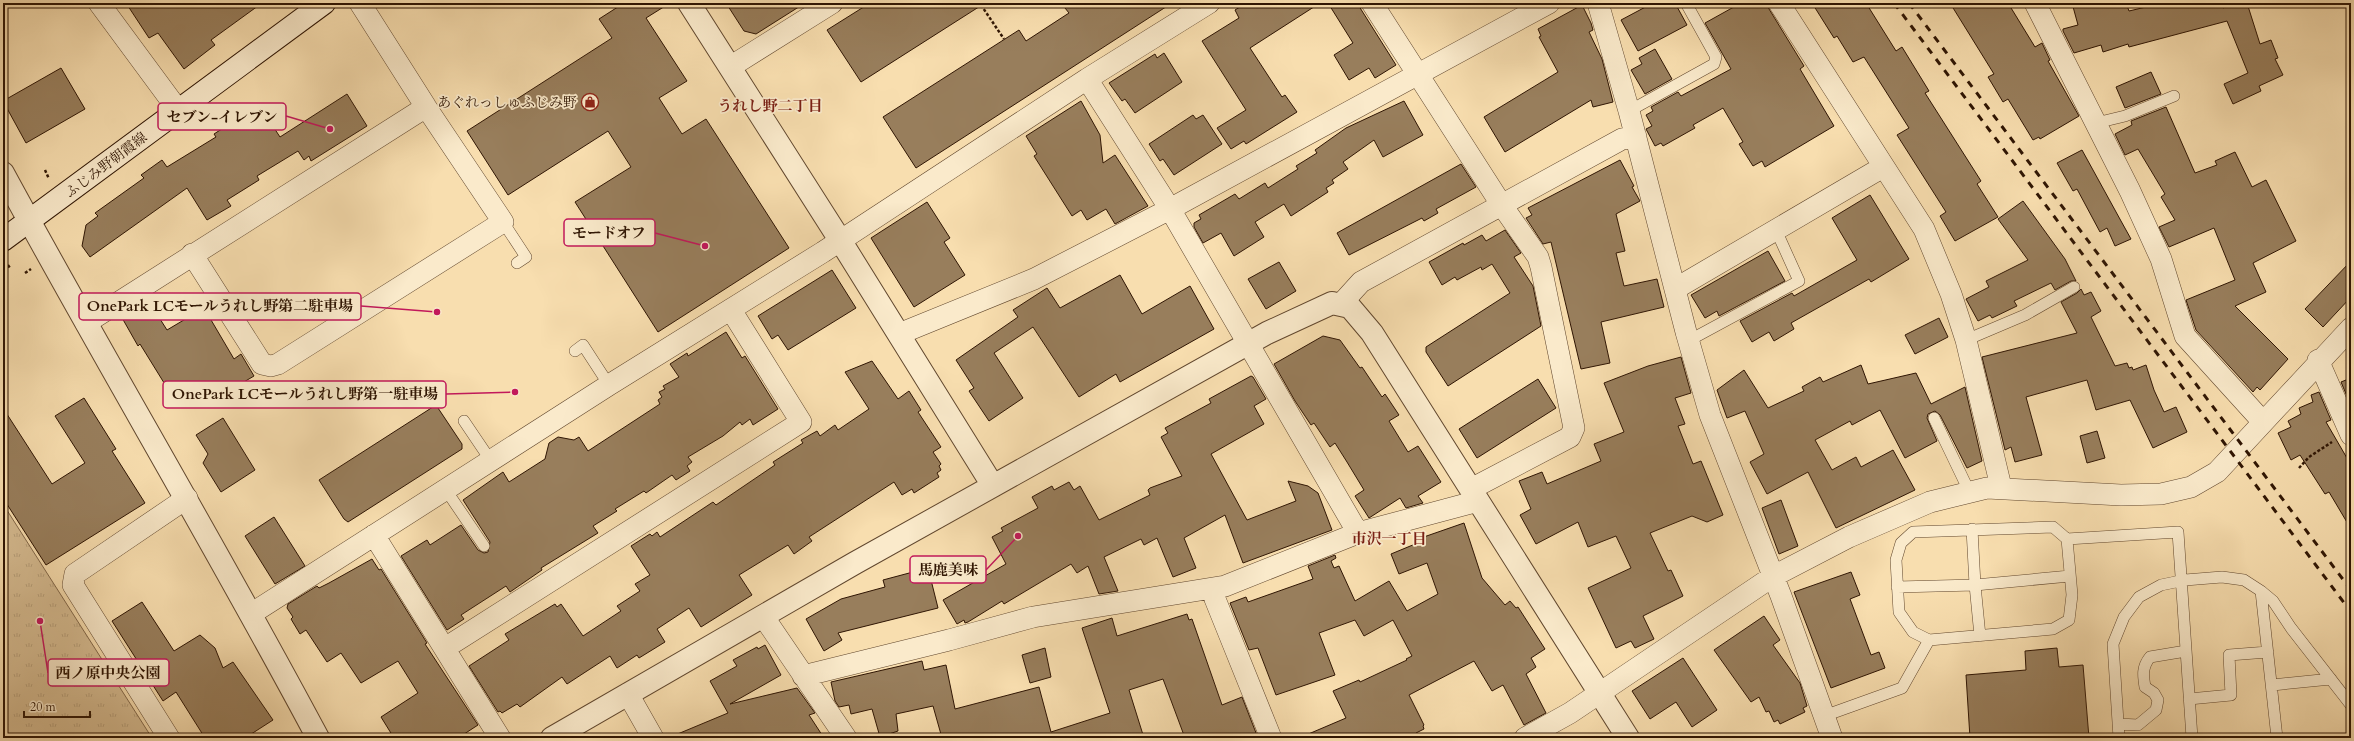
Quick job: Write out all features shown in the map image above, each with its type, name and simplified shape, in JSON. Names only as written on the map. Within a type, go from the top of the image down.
[{"type":"street","points":[[99,3],[178,110]]},
{"type":"street","name":"ふじみ野朝霞線","points":[[3,240],[30,222],[178,110],[324,3]]},
{"type":"street","points":[[192,254],[262,364],[271,366],[278,364],[503,222],[426,107],[360,3]]},
{"type":"street","points":[[689,3],[840,240],[993,486]]},
{"type":"street","points":[[730,67],[832,3]]},
{"type":"street","points":[[251,614],[609,385],[731,310],[1087,79],[1209,3]]},
{"type":"street","points":[[803,676],[949,640],[1033,617],[1225,586],[1358,533],[1474,495],[1570,437],[1574,428],[1538,257],[1501,204],[1419,74],[1372,3]]},
{"type":"street","points":[[899,334],[1034,280],[1170,209],[1549,3]]},
{"type":"street","points":[[1598,3],[1636,137],[1688,341],[1710,415],[1832,738]]},
{"type":"street","points":[[1779,3],[1924,229],[1951,294],[1966,340],[2001,488]]},
{"type":"street","points":[[2036,3],[2096,123],[2161,259],[2186,336],[2263,422]]},
{"type":"street","points":[[1087,79],[1170,209],[1358,533]]},
{"type":"street","points":[[86,323],[192,254],[426,107]]},
{"type":"street","points":[[1341,304],[1361,282],[1622,139],[1636,137]]},
{"type":"street","points":[[1675,289],[1883,167]]},
{"type":"street","points":[[3,174],[86,323],[187,498],[318,738]]},
{"type":"street","points":[[552,738],[763,616],[1248,343],[1322,306],[1332,303],[1350,307],[1372,333],[1628,738]]},
{"type":"street","points":[[444,648],[801,422],[731,310]]},
{"type":"street","points":[[1525,738],[1570,713],[1600,694],[1772,577],[1849,537],[1930,502],[1969,491],[2001,488],[2121,495],[2161,494],[2183,489],[2205,480],[2217,472],[2318,360],[2351,328]]},
{"type":"street","points":[[2318,360],[2342,438]]},
{"type":"street","points":[[170,738],[73,585],[75,574],[187,498]]},
{"type":"street","points":[[374,535],[500,738]]},
{"type":"street","points":[[1213,588],[1215,599],[1270,738]]},
{"type":"street","points":[[763,616],[846,738]]},
{"type":"street","points":[[628,694],[653,738]]},
{"type":"lane","points":[[1629,111],[1714,64],[1716,57],[1686,3]]},
{"type":"lane","points":[[2096,123],[2125,116],[2174,96]]},
{"type":"lane","points":[[503,222],[526,257],[517,263]]},
{"type":"lane","points":[[1688,341],[1799,281],[1776,230]]},
{"type":"lane","points":[[1966,340],[2024,315],[2074,287]]},
{"type":"lane","points":[[575,351],[583,345],[609,385]]},
{"type":"lane","points":[[1934,418],[1969,491]]},
{"type":"lane","points":[[464,421],[491,461]]},
{"type":"lane","points":[[446,490],[484,546]]},
{"type":"lane","points":[[2067,539],[2072,595],[2069,620],[2053,629],[1929,640],[1913,632],[1900,612],[1896,587],[1896,560],[1901,543],[1913,532],[2053,527],[2067,539],[2178,532],[2192,738]]},
{"type":"lane","points":[[1972,529],[1980,636]]},
{"type":"lane","points":[[1896,587],[1975,585],[2070,576]]},
{"type":"lane","points":[[2119,738],[2113,644],[2124,617],[2139,597],[2161,585],[2181,581],[2222,577],[2244,580],[2261,591],[2273,601],[2291,628],[2351,704]]},
{"type":"lane","points":[[2261,591],[2277,738]]},
{"type":"lane","points":[[1824,716],[1902,688],[1929,640]]},
{"type":"lane","points":[[2118,724],[2138,725],[2156,710],[2158,700],[2154,693],[2145,687],[2143,674],[2144,665],[2150,657],[2186,651]]},
{"type":"lane","points":[[2189,699],[2231,695],[2228,655],[2268,652]]},
{"type":"lane","points":[[2272,685],[2330,678]]},
{"type":"path","points":[[982,5],[1004,39]]},
{"type":"path","points":[[2299,468],[2309,457],[2342,438]]},
{"type":"green space","points":[[3,504],[152,738],[3,738]]},
{"type":"building","points":[[126,3],[262,3],[211,40],[215,45],[184,69],[158,33],[149,38]]},
{"type":"building","points":[[624,3],[670,3],[646,18],[687,81],[659,98],[682,134],[706,119],[789,248],[658,332],[575,202],[631,167],[608,131],[508,195],[467,131],[612,38],[599,19]]},
{"type":"building","points":[[726,3],[805,3],[756,34],[744,31]]},
{"type":"building","points":[[870,3],[985,3],[861,82],[827,30]]},
{"type":"building","points":[[1061,3],[1172,3],[916,168],[883,117],[1019,30],[1026,41],[1069,13]]},
{"type":"building","points":[[1246,3],[1320,3],[1250,48],[1282,97],[1285,95],[1297,112],[1246,144],[1244,141],[1231,149],[1217,128],[1246,110],[1202,41],[1239,18],[1235,10]]},
{"type":"building","points":[[1328,3],[1357,3],[1396,65],[1375,78],[1369,68],[1349,80],[1334,55],[1353,43]]},
{"type":"building","points":[[1653,3],[1675,3],[1687,25],[1638,51],[1621,20]]},
{"type":"building","points":[[1741,3],[1767,3],[1769,9],[1804,66],[1800,69],[1834,126],[1765,167],[1762,161],[1753,166],[1739,144],[1743,142],[1723,108],[1693,125],[1695,128],[1663,146],[1661,143],[1655,146],[1646,129],[1652,126],[1646,115],[1653,111],[1651,107],[1678,92],[1681,96],[1731,69],[1705,23]]},
{"type":"building","points":[[1812,3],[1866,3],[1896,51],[1902,47],[1929,91],[1925,93],[1981,181],[1977,184],[1998,217],[1955,241],[1940,216],[1946,212],[1897,135],[1909,128],[1864,57],[1853,62],[1837,36],[1834,38]]},
{"type":"building","points":[[1950,3],[2008,3],[2035,47],[2042,43],[2050,60],[2048,61],[2079,116],[2040,139],[2039,137],[2033,140],[2008,99],[2003,102],[1988,77],[1994,74]]},
{"type":"building","points":[[2072,3],[2126,3],[2129,11],[2163,3],[2221,3],[2223,8],[2238,3],[2247,3],[2260,44],[2271,40],[2278,58],[2275,59],[2283,75],[2259,86],[2261,91],[2233,104],[2224,84],[2248,73],[2227,21],[2129,47],[2128,44],[2103,52],[2101,45],[2074,53],[2063,31],[2063,29],[2078,25]]},
{"type":"building","points":[[1582,5],[1591,23],[1593,30],[1589,32],[1602,59],[1613,102],[1593,107],[1591,100],[1505,152],[1484,117],[1558,72],[1539,37],[1541,36],[1538,29]]},
{"type":"building","points":[[1655,49],[1672,79],[1645,94],[1631,70],[1642,64],[1639,58]]},
{"type":"building","points":[[1164,53],[1182,82],[1135,113],[1125,99],[1122,101],[1109,83],[1155,54],[1157,58]]},
{"type":"building","points":[[61,68],[85,109],[26,143],[3,101]]},
{"type":"building","points":[[2151,72],[2161,94],[2125,108],[2116,87]]},
{"type":"building","points":[[347,94],[367,126],[311,161],[309,156],[304,160],[298,151],[257,176],[259,180],[227,200],[231,206],[207,220],[187,188],[90,257],[82,246],[86,225],[98,216],[95,213],[144,178],[141,175],[162,160],[167,167],[216,137],[214,134],[259,105],[280,137]]},
{"type":"building","points":[[1081,101],[1100,135],[1103,163],[1115,155],[1148,206],[1115,224],[1106,209],[1087,220],[1081,210],[1072,216],[1034,156],[1037,154],[1026,136]]},
{"type":"building","points":[[1404,101],[1423,135],[1383,157],[1374,140],[1343,162],[1348,169],[1332,180],[1334,183],[1326,188],[1328,192],[1291,216],[1284,204],[1255,222],[1264,237],[1234,256],[1221,233],[1203,243],[1194,227],[1194,223],[1201,219],[1199,215],[1235,194],[1239,199],[1265,183],[1268,188],[1298,169],[1296,166],[1317,153],[1315,150],[1346,128]]},
{"type":"building","points":[[2166,107],[2195,173],[2217,165],[2215,161],[2235,152],[2252,187],[2266,180],[2296,241],[2253,263],[2266,292],[2235,306],[2288,359],[2260,390],[2257,387],[2253,392],[2196,330],[2186,300],[2235,280],[2214,228],[2169,247],[2159,227],[2175,220],[2161,197],[2165,194],[2138,149],[2125,155],[2115,134],[2132,125],[2131,121]]},
{"type":"building","points":[[1193,115],[1196,119],[1203,115],[1222,144],[1174,175],[1163,159],[1160,161],[1149,144]]},
{"type":"building","points":[[2082,150],[2131,239],[2115,246],[2107,228],[2100,232],[2077,189],[2073,191],[2057,163]]},
{"type":"building","points":[[1620,160],[1640,201],[1616,214],[1625,251],[1616,253],[1624,286],[1657,279],[1664,307],[1601,322],[1610,363],[1581,369],[1551,242],[1543,244],[1526,218],[1532,215],[1528,208]]},
{"type":"building","points":[[1461,164],[1476,187],[1436,209],[1438,213],[1424,221],[1422,218],[1349,255],[1337,233]]},
{"type":"building","points":[[1870,195],[1909,259],[1871,282],[1869,279],[1791,323],[1794,329],[1774,341],[1769,332],[1752,342],[1740,321],[1792,293],[1794,296],[1857,260],[1832,218]]},
{"type":"building","points":[[2023,201],[2065,259],[2076,281],[2071,281],[2055,290],[2051,283],[2014,301],[2017,306],[1992,318],[1990,315],[1978,321],[1966,299],[1989,287],[1986,281],[2028,260],[1998,219]]},
{"type":"building","points":[[927,202],[950,238],[944,242],[965,275],[914,307],[871,238]]},
{"type":"building","points":[[1505,230],[1521,253],[1514,257],[1533,286],[1541,326],[1448,386],[1426,352],[1426,347],[1510,293],[1492,264],[1482,270],[1481,267],[1457,280],[1455,277],[1442,285],[1429,262],[1463,243],[1464,245],[1482,235],[1486,241]]},
{"type":"building","points":[[1768,251],[1785,281],[1719,316],[1717,311],[1705,318],[1691,295]]},
{"type":"building","points":[[2351,261],[2351,297],[2323,327],[2305,309]]},
{"type":"building","points":[[1279,262],[1296,291],[1266,309],[1248,279]]},
{"type":"building","points":[[832,270],[856,308],[788,350],[778,335],[772,339],[758,316]]},
{"type":"building","points":[[1120,275],[1142,314],[1190,286],[1214,329],[1120,382],[1116,374],[1079,397],[1033,327],[994,353],[1023,398],[989,421],[969,391],[974,388],[956,360],[1018,317],[1013,310],[1047,288],[1060,308]]},
{"type":"building","points":[[2081,289],[2084,295],[2091,292],[2101,311],[2091,317],[2115,366],[2127,363],[2129,368],[2132,367],[2133,370],[2146,365],[2154,390],[2164,412],[2176,407],[2187,432],[2153,448],[2130,400],[2096,410],[2087,380],[2026,397],[2042,455],[2015,462],[2011,447],[2005,450],[1982,357],[2077,333],[2061,302]]},
{"type":"building","points":[[148,300],[167,330],[204,308],[234,359],[241,354],[254,376],[220,396],[212,383],[185,399],[182,394],[174,399],[140,344],[138,346],[121,316]]},
{"type":"building","points":[[1939,318],[1948,337],[1915,354],[1905,335]]},
{"type":"building","points":[[726,332],[742,358],[745,356],[778,409],[753,425],[750,419],[742,425],[740,422],[723,436],[688,457],[692,462],[687,466],[690,471],[676,480],[672,475],[646,493],[644,491],[615,509],[617,511],[593,526],[598,533],[541,568],[542,570],[510,592],[506,586],[461,615],[464,619],[447,630],[401,556],[427,540],[430,545],[461,525],[478,550],[484,553],[488,552],[490,542],[463,500],[503,472],[509,482],[545,459],[549,443],[558,437],[574,440],[579,437],[588,451],[660,404],[658,400],[662,397],[659,392],[665,389],[663,386],[679,377],[670,364],[687,353],[688,356]]},
{"type":"building","points":[[1323,336],[1340,340],[1360,368],[1362,367],[1382,397],[1385,394],[1399,415],[1389,421],[1408,452],[1418,446],[1441,482],[1418,496],[1423,503],[1406,508],[1400,498],[1369,518],[1355,496],[1364,490],[1335,443],[1330,447],[1314,423],[1311,425],[1295,401],[1274,364]]},
{"type":"building","points":[[1681,357],[1691,393],[1675,398],[1685,424],[1678,426],[1693,464],[1701,461],[1723,515],[1707,522],[1692,516],[1650,533],[1668,571],[1671,570],[1683,596],[1643,616],[1654,639],[1635,648],[1631,641],[1616,648],[1588,588],[1631,568],[1616,536],[1588,547],[1578,522],[1536,544],[1520,515],[1531,509],[1519,481],[1542,472],[1547,484],[1601,461],[1594,444],[1624,432],[1604,383],[1648,366]]},
{"type":"building","points":[[872,361],[898,399],[909,391],[921,410],[918,412],[941,447],[933,452],[941,464],[939,466],[941,470],[937,473],[939,477],[914,493],[912,489],[902,495],[894,482],[809,537],[812,541],[794,554],[788,545],[739,575],[752,595],[701,627],[689,608],[657,629],[665,642],[639,658],[637,655],[617,668],[610,656],[567,684],[562,677],[520,707],[517,704],[502,713],[500,711],[498,712],[469,666],[509,640],[505,634],[555,604],[557,607],[561,604],[583,636],[621,611],[617,606],[640,591],[635,584],[650,575],[631,546],[650,534],[652,536],[657,532],[660,537],[713,502],[716,505],[775,465],[773,462],[803,443],[801,440],[817,431],[820,436],[835,425],[838,430],[869,409],[845,372]]},
{"type":"building","points":[[1861,365],[1868,384],[1916,373],[1931,404],[1965,387],[1982,461],[1967,468],[1940,415],[1935,411],[1928,414],[1927,418],[1937,441],[1905,458],[1880,410],[1852,425],[1850,421],[1815,440],[1832,470],[1856,457],[1861,467],[1893,450],[1915,490],[1836,528],[1808,472],[1767,494],[1750,462],[1764,454],[1745,411],[1727,418],[1717,390],[1744,370],[1768,408],[1804,391],[1802,387],[1820,377],[1823,382]]},
{"type":"building","points":[[1251,376],[1266,399],[1254,406],[1264,424],[1211,454],[1247,520],[1296,501],[1288,481],[1308,486],[1318,493],[1332,530],[1243,563],[1225,515],[1184,538],[1196,568],[1173,577],[1157,538],[1144,545],[1141,539],[1104,557],[1118,591],[1099,594],[1088,566],[1077,573],[1071,564],[1004,604],[1002,601],[968,622],[965,623],[964,620],[957,624],[943,600],[1006,564],[992,537],[1003,531],[1001,528],[1038,508],[1032,497],[1052,486],[1054,490],[1069,482],[1074,490],[1080,486],[1099,520],[1150,495],[1148,490],[1150,488],[1182,476],[1161,437],[1168,433],[1165,428],[1211,403],[1209,399]]},
{"type":"building","points":[[2351,378],[2351,400],[2349,401],[2341,382]]},
{"type":"building","points":[[1538,379],[1556,408],[1477,458],[1459,429]]},
{"type":"building","points":[[2319,392],[2331,420],[2326,422],[2351,465],[2351,529],[2329,492],[2325,494],[2300,455],[2291,460],[2278,433],[2291,427],[2288,421],[2301,414],[2299,408],[2313,402],[2311,395]]},
{"type":"building","points":[[84,398],[116,449],[112,451],[145,503],[46,565],[3,498],[3,408],[52,484],[85,463],[55,416]]},
{"type":"building","points":[[436,405],[462,444],[462,449],[348,522],[344,519],[319,480]]},
{"type":"building","points":[[223,418],[255,470],[221,492],[203,463],[208,454],[196,435]]},
{"type":"building","points":[[2097,431],[2105,458],[2087,463],[2080,436]]},
{"type":"building","points":[[1781,500],[1798,546],[1779,554],[1762,508]]},
{"type":"building","points":[[274,517],[305,566],[275,584],[245,536]]},
{"type":"building","points":[[1464,523],[1482,578],[1505,605],[1510,601],[1516,608],[1518,607],[1545,649],[1531,658],[1536,667],[1526,674],[1546,713],[1524,725],[1503,685],[1492,691],[1474,661],[1409,695],[1424,725],[1424,729],[1416,733],[1418,738],[1299,738],[1346,718],[1333,691],[1359,680],[1360,682],[1407,660],[1406,659],[1412,656],[1393,620],[1364,636],[1355,620],[1319,633],[1335,675],[1276,695],[1258,648],[1249,650],[1230,603],[1246,597],[1248,602],[1313,579],[1308,566],[1335,555],[1336,558],[1331,561],[1334,568],[1339,566],[1355,601],[1389,581],[1407,611],[1438,594],[1427,563],[1399,574],[1391,554],[1420,542],[1418,539]]},
{"type":"building","points":[[372,559],[379,570],[381,569],[427,643],[425,644],[478,725],[458,738],[394,738],[381,717],[418,693],[398,661],[361,683],[341,653],[327,662],[306,630],[300,634],[291,619],[293,617],[287,608],[288,604],[317,586],[319,588]]},
{"type":"building","points":[[928,568],[938,608],[838,633],[842,640],[824,651],[806,619],[841,599],[885,587],[883,580]]},
{"type":"building","points":[[1851,572],[1860,595],[1850,599],[1871,655],[1879,652],[1885,668],[1831,688],[1794,592]]},
{"type":"building","points":[[142,602],[174,651],[200,635],[215,648],[223,668],[233,662],[273,720],[245,738],[205,738],[176,692],[163,701],[112,621]]},
{"type":"building","points":[[1187,614],[1189,620],[1192,619],[1222,705],[1242,697],[1258,738],[1185,738],[1163,679],[1129,690],[1144,738],[942,738],[933,706],[896,714],[898,731],[880,737],[872,709],[851,714],[849,705],[839,707],[835,701],[831,682],[922,661],[924,670],[946,665],[955,709],[1039,687],[1051,732],[1110,713],[1082,628],[1112,618],[1117,636]]},
{"type":"building","points":[[1764,616],[1780,640],[1773,645],[1800,683],[1807,706],[1803,708],[1805,712],[1780,724],[1778,720],[1774,722],[1769,711],[1766,712],[1759,697],[1751,702],[1714,650]]},
{"type":"building","points":[[765,645],[781,675],[730,704],[797,688],[815,713],[809,715],[824,738],[668,738],[728,713],[710,681],[737,666],[733,660],[757,647],[758,649]]},
{"type":"building","points":[[1045,648],[1051,677],[1030,683],[1022,655]]},
{"type":"building","points":[[2057,648],[2059,667],[2083,665],[2089,738],[1970,738],[1966,675],[2026,670],[2025,651]]},
{"type":"building","points":[[1683,658],[1717,710],[1692,727],[1676,702],[1650,719],[1632,691]]},
{"type":"railway","points":[[1894,3],[2351,612]]},
{"type":"railway","points":[[1909,3],[2351,590]]},
{"type":"place","name":"あぐれっしゅふじみ野","points":[[590,102]]},
{"type":"place","name":"セブン-イレブン","points":[[330,129]]},
{"type":"place","name":"モードオフ","points":[[705,246]]},
{"type":"place","name":"OnePark LCモールうれし野第二駐車場","points":[[437,312]]},
{"type":"place","name":"OnePark LCモールうれし野第一駐車場","points":[[515,392]]},
{"type":"place","name":"馬鹿美味","points":[[1018,536]]},
{"type":"place","name":"西ノ原中央公園","points":[[40,621]]},
{"type":"district","name":"うれし野二丁目","points":[[770,106]]},
{"type":"district","name":"市沢一丁目","points":[[1389,539]]}]
